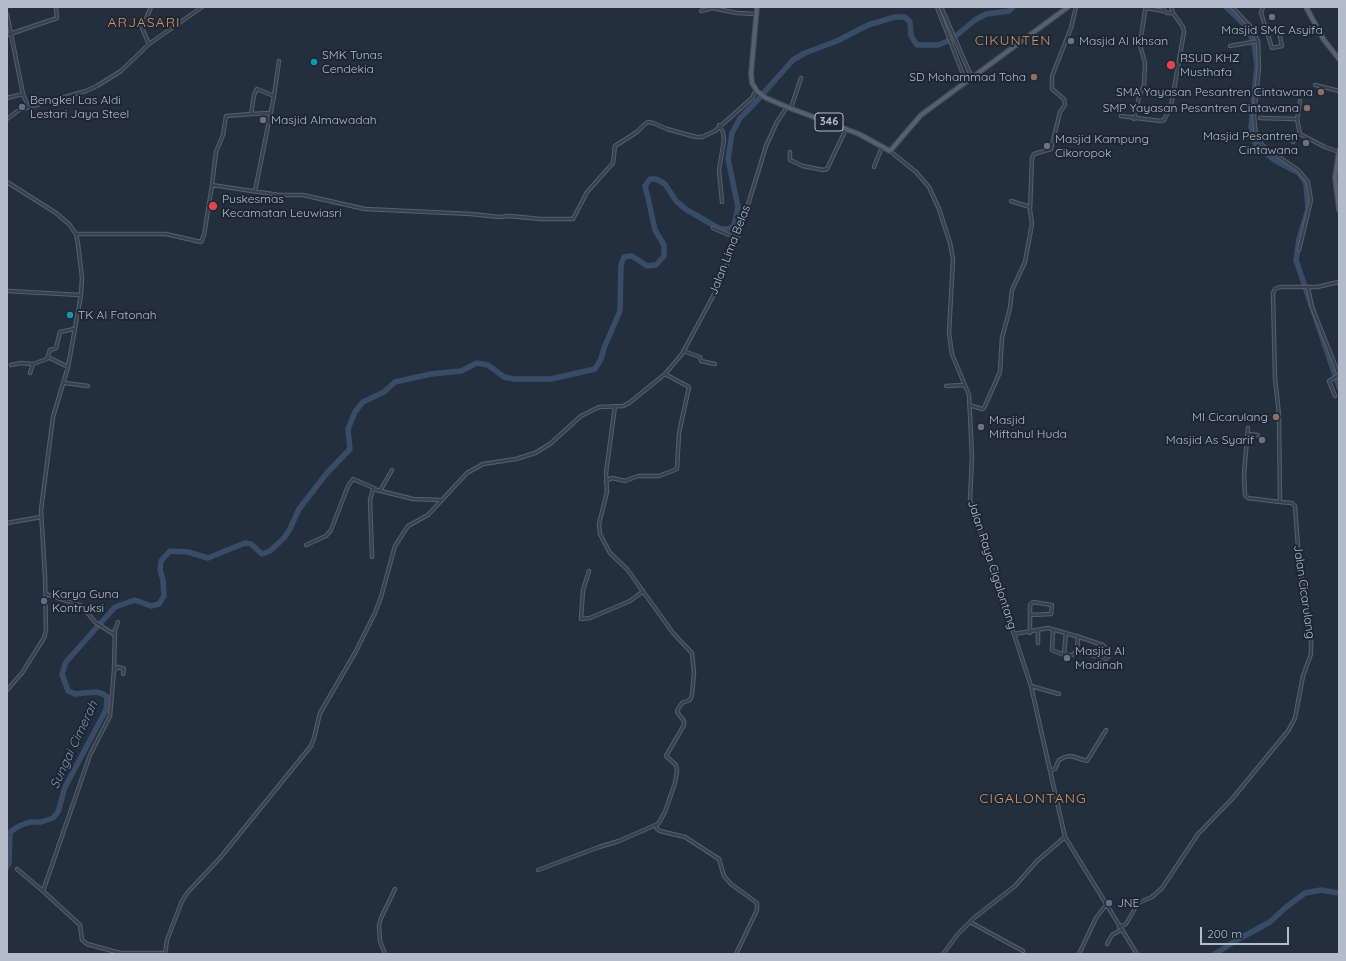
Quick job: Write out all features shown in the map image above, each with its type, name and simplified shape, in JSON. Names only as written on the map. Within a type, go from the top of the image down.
[{"type":"main road","points":[[757,7],[752,80],[757,90]]},
{"type":"main road","points":[[890,151],[921,115],[1068,7]]},
{"type":"main road","points":[[1306,7],[1324,40],[1339,59]]},
{"type":"main road","name":"346","points":[[757,90],[766,98],[789,108],[847,128],[890,151]]},
{"type":"main road","points":[[1339,151],[1335,178],[1339,210]]},
{"type":"street","points":[[7,35],[57,18],[56,7]]},
{"type":"street","points":[[149,44],[142,28],[151,7]]},
{"type":"street","points":[[7,119],[16,111],[28,106],[91,89],[121,71],[149,44],[202,7]]},
{"type":"street","points":[[938,7],[944,26],[967,82]]},
{"type":"street","points":[[942,7],[972,78]]},
{"type":"street","points":[[969,405],[982,409],[984,408],[1000,372],[1002,338],[1010,308],[1012,290],[1022,272],[1032,224],[1030,207],[1033,155],[1051,149],[1060,112],[1065,105],[1064,99],[1052,89],[1052,76],[1071,28],[1076,7]]},
{"type":"street","points":[[1163,7],[1164,11]]},
{"type":"street","points":[[1121,116],[1134,119],[1160,121],[1164,120],[1171,106],[1184,32],[1183,27],[1173,13],[1171,7]]},
{"type":"street","points":[[1232,7],[1250,26],[1258,41],[1259,67],[1254,116],[1256,135],[1266,149],[1298,170],[1308,182],[1311,200],[1299,250]]},
{"type":"street","points":[[1263,7],[1261,13],[1272,48],[1282,46],[1279,32]]},
{"type":"street","points":[[702,11],[712,8],[737,13],[757,14]]},
{"type":"street","points":[[1134,119],[1138,97],[1144,85],[1145,63],[1140,45],[1145,10],[1146,8],[1173,13]]},
{"type":"street","points":[[7,14],[23,94],[28,106]]},
{"type":"street","points":[[950,38],[954,36]]},
{"type":"street","points":[[1230,46],[1238,46],[1253,41],[1258,41]]},
{"type":"street","points":[[255,191],[271,113],[279,61]]},
{"type":"street","name":"Jalan Lima Belas","points":[[165,954],[167,940],[182,901],[188,892],[220,858],[311,746],[320,713],[355,652],[375,613],[395,546],[408,526],[428,515],[467,473],[482,464],[516,459],[535,453],[550,444],[581,416],[599,407],[623,406],[629,403],[665,374],[683,351],[719,285],[739,234],[766,146],[777,122],[789,108],[801,78]]},
{"type":"street","points":[[1315,85],[1339,91]]},
{"type":"street","points":[[251,114],[254,95],[257,89],[274,96]]},
{"type":"street","points":[[212,185],[279,194],[303,195],[365,209],[471,214],[499,217],[509,216],[541,219],[573,219],[587,192],[613,163],[615,146],[638,132],[645,124],[648,122],[653,123],[667,129],[698,138],[713,132],[719,125],[752,98],[757,90]]},
{"type":"street","points":[[7,98],[23,94]]},
{"type":"street","points":[[1300,101],[1297,119],[1300,134]]},
{"type":"street","points":[[76,234],[166,234],[201,242],[204,235],[216,152],[223,135],[226,116],[271,113]]},
{"type":"street","points":[[1260,118],[1297,119]]},
{"type":"street","points":[[719,125],[723,132],[724,140],[719,170],[722,202]]},
{"type":"street","points":[[790,152],[790,160],[803,166],[823,170],[827,169],[847,128]]},
{"type":"street","points":[[1293,142],[1296,135],[1300,134]]},
{"type":"street","points":[[1300,134],[1325,147],[1339,151]]},
{"type":"street","points":[[874,167],[882,147]]},
{"type":"street","name":"Jalan Raya Cigalontang","points":[[890,151],[916,172],[929,186],[947,230],[953,256],[948,324],[949,343],[958,371],[967,390],[972,457],[970,500],[1031,686],[1065,836],[1137,954]]},
{"type":"street","points":[[7,182],[56,213],[69,224],[76,234],[80,256],[81,295],[68,367],[53,417],[41,517],[46,594],[46,630],[44,638],[22,673],[7,690]]},
{"type":"street","points":[[1011,201],[1030,207]]},
{"type":"street","points":[[713,228],[730,235],[739,234]]},
{"type":"street","points":[[1248,428],[1244,474],[1245,495],[1248,498],[1280,502],[1279,415],[1275,378],[1273,295],[1277,288],[1306,288],[1339,282]]},
{"type":"street","points":[[1306,288],[1338,376],[1329,379],[1335,396]]},
{"type":"street","points":[[7,291],[81,295]]},
{"type":"street","points":[[11,365],[21,363],[33,364],[48,357],[50,350],[56,348],[60,332],[74,329]]},
{"type":"street","points":[[683,351],[700,357],[703,362],[715,364]]},
{"type":"street","points":[[48,357],[68,367]]},
{"type":"street","points":[[30,373],[33,364]]},
{"type":"street","points":[[606,481],[613,478],[629,481],[638,476],[658,476],[677,469],[679,433],[689,387],[665,374]]},
{"type":"street","points":[[64,383],[88,386]]},
{"type":"street","points":[[946,386],[965,385]]},
{"type":"street","points":[[538,870],[656,826],[665,812],[674,788],[677,771],[676,764],[667,759],[666,756],[684,725],[678,709],[682,703],[690,700],[692,697],[694,664],[692,653],[675,636],[642,592],[627,569],[610,553],[600,534],[599,527],[606,494],[606,481],[615,406]]},
{"type":"street","points":[[1248,434],[1258,435]]},
{"type":"street","points":[[380,491],[392,470]]},
{"type":"street","points":[[306,545],[326,536],[331,530],[348,486],[353,479],[380,491],[413,499],[441,500]]},
{"type":"street","points":[[372,557],[370,500],[372,490],[374,489]]},
{"type":"street","name":"Jalan Cicarulang","points":[[1120,928],[1126,924],[1138,903],[1152,897],[1162,888],[1198,834],[1232,800],[1288,731],[1295,718],[1303,676],[1311,654],[1311,639],[1300,561],[1295,506],[1292,503],[1280,502]]},
{"type":"street","points":[[7,523],[41,517]]},
{"type":"street","points":[[589,571],[586,576],[583,590],[581,618],[590,618],[630,601],[642,592]]},
{"type":"street","points":[[46,594],[82,606],[95,622],[115,635]]},
{"type":"street","points":[[1030,615],[1051,614],[1052,605],[1032,603],[1030,605],[1030,615],[1030,633]]},
{"type":"street","points":[[43,891],[90,755],[110,716],[115,635],[118,622]]},
{"type":"street","points":[[1014,634],[1030,633],[1045,628],[1078,636],[1103,645],[1110,654],[1106,658],[1076,651]]},
{"type":"street","points":[[1053,630],[1052,650],[1064,655],[1074,654],[1076,651],[1078,636]]},
{"type":"street","points":[[1038,631],[1038,643]]},
{"type":"street","points":[[1064,655],[1066,633]]},
{"type":"street","points":[[114,670],[118,667],[124,669],[123,674]]},
{"type":"street","points":[[1031,686],[1059,694]]},
{"type":"street","points":[[1050,771],[1055,769],[1059,760],[1064,757],[1071,756],[1086,761],[1106,730]]},
{"type":"street","points":[[656,826],[660,831],[685,837],[719,859],[724,876],[756,902],[758,908],[736,954]]},
{"type":"street","points":[[943,954],[958,934],[970,922],[1015,886],[1037,861],[1065,836]]},
{"type":"street","points":[[17,869],[80,925],[82,940],[87,944],[120,953],[165,954]]},
{"type":"street","points":[[385,954],[380,941],[379,925],[395,889]]},
{"type":"street","points":[[1079,954],[1096,918],[1106,905]]},
{"type":"street","points":[[970,922],[1023,951]]},
{"type":"street","points":[[1107,944],[1112,935],[1120,928]]},
{"type":"waterway","name":"Sungai Cimerah","points":[[7,867],[9,863],[10,832],[19,826],[30,822],[41,822],[53,818],[58,812],[65,787],[106,710],[107,697],[103,694],[96,692],[75,694],[68,691],[62,674],[66,662],[115,607],[135,600],[151,606],[159,604],[164,596],[163,580],[160,570],[161,561],[170,551],[188,552],[208,558],[245,543],[251,544],[262,554],[270,551],[284,538],[299,509],[327,473],[350,449],[348,429],[355,412],[363,402],[384,392],[395,382],[431,374],[461,371],[477,363],[488,365],[504,377],[514,379],[551,379],[595,369],[601,359],[604,348],[620,311],[621,265],[624,257],[632,256],[647,266],[656,265],[664,256],[664,245],[655,230],[645,186],[650,179],[656,179],[665,184],[676,201],[687,210],[720,229],[728,229],[734,226],[738,207],[728,159],[732,133],[740,118],[793,60],[805,53],[837,41],[868,25],[895,17],[905,17],[910,22],[911,36],[917,45],[938,45],[951,40],[975,20],[986,14],[1009,11],[1013,7]]},
{"type":"waterway","points":[[1226,7],[1247,27],[1254,44],[1257,65],[1251,127],[1256,146],[1276,161],[1299,173],[1306,183],[1308,209],[1299,239],[1296,260],[1339,387]]},
{"type":"waterway","points":[[1215,954],[1270,922],[1285,908],[1305,893],[1321,890],[1339,893]]},
{"type":"place","name":"Masjid SMC Asyifa","points":[[1272,17]]},
{"type":"place","name":"Masjid Al Ikhsan","points":[[1071,41]]},
{"type":"place","name":"SMK Tunas Cendekia","points":[[314,62]]},
{"type":"place","name":"RSUD KHZ Musthafa","points":[[1171,65]]},
{"type":"place","name":"SD Mohammad Toha","points":[[1034,77]]},
{"type":"place","name":"SMA Yayasan Pesantren Cintawana","points":[[1321,92]]},
{"type":"place","name":"Bengkel Las Aldi Lestari Jaya Steel","points":[[22,107]]},
{"type":"place","name":"SMP Yayasan Pesantren Cintawana","points":[[1307,108]]},
{"type":"place","name":"Masjid Almawadah","points":[[263,120]]},
{"type":"place","name":"Masjid Pesantren Cintawana","points":[[1306,143]]},
{"type":"place","name":"Masjid Kampung Cikoropok","points":[[1047,146]]},
{"type":"place","name":"Puskesmas Kecamatan Leuwiasri","points":[[213,206]]},
{"type":"place","name":"TK Al Fatonah","points":[[70,315]]},
{"type":"place","name":"MI Cicarulang","points":[[1276,417]]},
{"type":"place","name":"Masjid Miftahul Huda","points":[[981,427]]},
{"type":"place","name":"Masjid As Syarif","points":[[1262,440]]},
{"type":"place","name":"Karya Guna Kontruksi","points":[[44,601]]},
{"type":"place","name":"Masjid Al Madinah","points":[[1067,658]]},
{"type":"place","name":"JNE","points":[[1109,903]]},
{"type":"district","name":"ARJASARI","points":[[144,23]]},
{"type":"district","name":"CIKUNTEN","points":[[1013,41]]},
{"type":"district","name":"CIGALONTANG","points":[[1033,799]]}]
